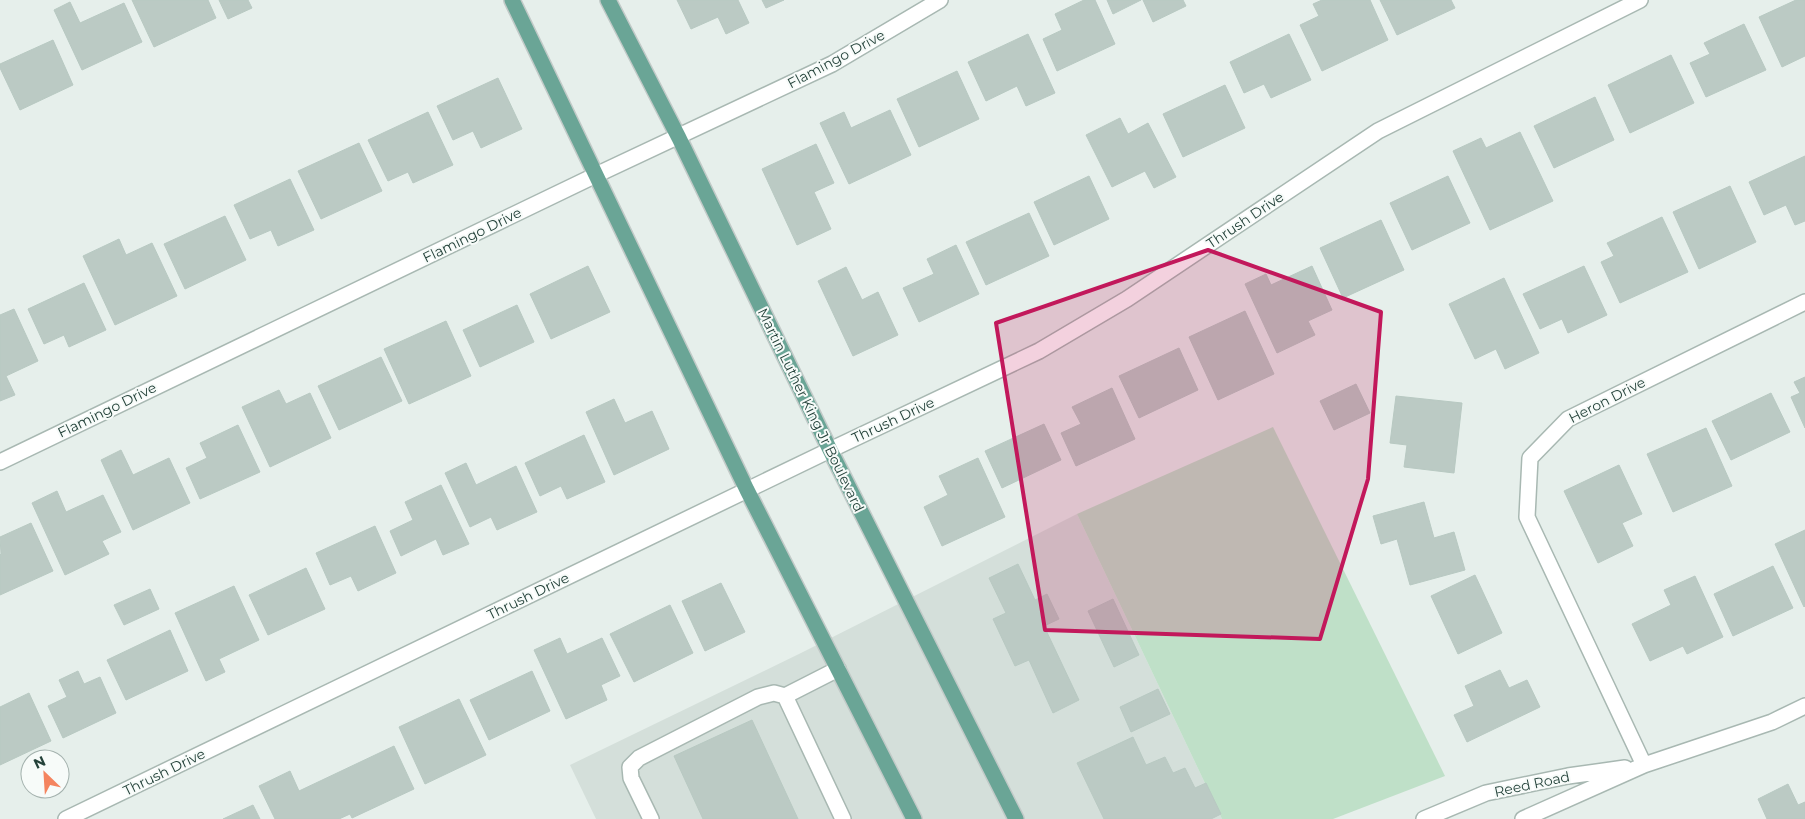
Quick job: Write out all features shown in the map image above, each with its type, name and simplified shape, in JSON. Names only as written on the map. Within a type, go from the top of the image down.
[{"type":"main road","points":[[512,0],[747,490],[838,669],[909,817]]},
{"type":"main road","name":"Martin Luther King Jr Boulevard","points":[[608,0],[679,138],[830,450],[1016,819]]},
{"type":"street","name":"Flamingo Drive","points":[[0,462],[596,175],[679,138],[832,64],[940,0]]},
{"type":"street","name":"Thrush Drive","points":[[66,819],[1039,351],[1126,300],[1378,131],[1640,0]]},
{"type":"street","name":"Heron Drive","points":[[1644,765],[1527,517],[1530,458],[1568,419],[1805,302]]},
{"type":"street","points":[[652,819],[631,778],[630,767],[639,758],[758,697],[774,693],[785,696],[838,669]]},
{"type":"street","points":[[785,696],[843,819]]},
{"type":"street","name":"Reed Road","points":[[1523,819],[1644,765],[1772,722],[1805,706]]},
{"type":"street","name":"Reed Road","points":[[1424,819],[1486,793],[1568,776],[1644,765]]},
{"type":"highlighted area","points":[[1208,250],[1381,312],[1368,479],[1320,639],[1045,630],[996,323]]},
{"type":"shaded area","points":[[1077,514],[1222,819],[596,819],[570,765],[801,653]]},
{"type":"green space","points":[[1273,427],[1445,776],[1333,819],[1222,819],[1077,514]]},
{"type":"building","points":[[132,0],[208,0],[216,18],[154,47]]},
{"type":"building","points":[[219,0],[248,0],[252,8],[228,19]]},
{"type":"building","points":[[677,0],[738,0],[749,23],[726,34],[718,17],[691,29]]},
{"type":"building","points":[[762,0],[784,0],[766,8]]},
{"type":"building","points":[[1084,0],[1095,0],[1115,44],[1057,71],[1043,39],[1062,30],[1055,14]]},
{"type":"building","points":[[1107,0],[1141,0],[1113,14]]},
{"type":"building","points":[[1143,0],[1183,0],[1186,6],[1153,22]]},
{"type":"building","points":[[1322,0],[1370,0],[1388,40],[1322,71],[1300,25],[1319,16],[1313,4]]},
{"type":"building","points":[[1380,0],[1451,0],[1455,8],[1397,35]]},
{"type":"building","points":[[1796,0],[1805,0],[1805,56],[1782,67],[1759,17]]},
{"type":"building","points":[[70,2],[80,23],[124,3],[142,42],[82,70],[54,10]]},
{"type":"building","points":[[1744,24],[1766,70],[1706,97],[1690,63],[1710,54],[1704,43]]},
{"type":"building","points":[[1028,34],[1055,93],[1026,106],[1017,86],[986,101],[968,62]]},
{"type":"building","points":[[1289,34],[1311,80],[1271,98],[1264,84],[1244,93],[1230,62]]},
{"type":"building","points":[[53,40],[73,85],[20,110],[0,68],[0,64]]},
{"type":"building","points":[[1671,55],[1694,103],[1630,133],[1608,85]]},
{"type":"building","points":[[957,71],[979,119],[919,147],[897,99]]},
{"type":"building","points":[[498,78],[522,129],[481,148],[473,131],[453,140],[437,106]]},
{"type":"building","points":[[1225,85],[1245,128],[1183,157],[1163,114]]},
{"type":"building","points":[[1595,97],[1614,140],[1554,168],[1534,126]]},
{"type":"building","points":[[890,110],[911,155],[849,184],[820,123],[844,112],[851,128]]},
{"type":"building","points":[[428,112],[453,165],[413,183],[408,172],[388,181],[368,140]]},
{"type":"building","points":[[1120,118],[1128,134],[1148,123],[1176,177],[1154,188],[1145,171],[1112,187],[1086,135]]},
{"type":"building","points":[[1520,132],[1553,201],[1490,230],[1453,151],[1481,138],[1486,148]]},
{"type":"building","points":[[359,143],[382,191],[321,219],[298,171]]},
{"type":"building","points":[[816,144],[834,183],[814,192],[831,229],[797,245],[762,169]]},
{"type":"building","points":[[1805,156],[1805,221],[1795,225],[1786,205],[1764,215],[1749,182]]},
{"type":"building","points":[[1089,176],[1109,219],[1054,245],[1034,202]]},
{"type":"building","points":[[1448,176],[1470,223],[1412,250],[1390,203]]},
{"type":"building","points":[[290,179],[314,230],[278,246],[271,230],[250,239],[234,205]]},
{"type":"building","points":[[1730,186],[1756,242],[1699,269],[1673,212]]},
{"type":"building","points":[[1029,213],[1049,256],[986,285],[966,242]]},
{"type":"building","points":[[225,216],[246,260],[185,289],[164,244]]},
{"type":"building","points":[[1662,217],[1688,272],[1620,303],[1601,262],[1614,256],[1607,243]]},
{"type":"building","points":[[1381,220],[1404,270],[1343,298],[1320,248]]},
{"type":"building","points":[[119,239],[126,255],[152,243],[177,296],[115,325],[83,256]]},
{"type":"building","points":[[956,245],[979,294],[919,322],[903,288],[934,274],[927,259]]},
{"type":"building","points":[[588,266],[610,312],[551,339],[530,294]]},
{"type":"building","points":[[1312,266],[1332,310],[1308,321],[1315,335],[1277,353],[1245,284],[1266,274],[1271,285]]},
{"type":"building","points":[[1584,266],[1607,315],[1568,333],[1562,319],[1540,329],[1523,294]]},
{"type":"building","points":[[846,267],[862,300],[878,292],[898,335],[853,356],[818,281]]},
{"type":"building","points":[[1504,278],[1539,353],[1505,369],[1496,349],[1475,359],[1449,304]]},
{"type":"building","points":[[84,283],[106,330],[69,347],[64,335],[44,344],[28,309]]},
{"type":"building","points":[[517,305],[534,342],[480,367],[463,330]]},
{"type":"building","points":[[14,309],[38,361],[6,376],[15,395],[0,401],[0,315]]},
{"type":"building","points":[[1245,311],[1274,374],[1218,400],[1189,337]]},
{"type":"building","points":[[446,321],[471,376],[409,404],[384,349]]},
{"type":"building","points":[[1179,348],[1198,390],[1139,418],[1119,376]]},
{"type":"building","points":[[381,357],[402,401],[339,430],[318,386]]},
{"type":"building","points":[[1805,377],[1805,428],[1791,397],[1800,393],[1794,382]]},
{"type":"building","points":[[1356,384],[1370,413],[1334,430],[1320,401]]},
{"type":"building","points":[[1112,388],[1135,439],[1076,466],[1061,433],[1081,424],[1072,407]]},
{"type":"building","points":[[279,390],[286,404],[310,393],[331,438],[270,467],[242,407]]},
{"type":"building","points":[[1771,393],[1790,432],[1731,460],[1712,421]]},
{"type":"building","points":[[1396,396],[1462,403],[1454,473],[1404,467],[1407,445],[1390,443]]},
{"type":"building","points":[[614,399],[625,423],[652,411],[669,449],[614,475],[586,412]]},
{"type":"building","points":[[1044,424],[1061,460],[1002,488],[985,451]]},
{"type":"building","points":[[238,425],[260,472],[200,499],[186,468],[207,458],[200,443]]},
{"type":"building","points":[[1706,428],[1732,486],[1673,512],[1647,454]]},
{"type":"building","points":[[584,435],[605,482],[567,499],[561,486],[540,496],[525,463]]},
{"type":"building","points":[[121,450],[133,475],[169,458],[190,503],[133,530],[101,460]]},
{"type":"building","points":[[978,458],[1005,517],[942,546],[924,507],[948,495],[939,476]]},
{"type":"building","points":[[466,463],[476,485],[516,466],[537,512],[497,530],[491,517],[470,527],[445,473]]},
{"type":"building","points":[[1619,465],[1642,514],[1622,523],[1633,546],[1598,563],[1564,491]]},
{"type":"building","points":[[441,485],[469,544],[443,555],[436,539],[401,556],[390,531],[413,520],[405,502]]},
{"type":"building","points":[[57,491],[66,512],[103,495],[121,532],[102,541],[109,554],[65,575],[32,503]]},
{"type":"building","points":[[1424,502],[1434,538],[1454,532],[1465,570],[1410,585],[1397,539],[1381,544],[1373,516]]},
{"type":"building","points":[[31,523],[53,571],[0,595],[0,537]]},
{"type":"building","points":[[375,526],[396,573],[358,591],[351,576],[330,585],[316,553]]},
{"type":"building","points":[[1805,530],[1805,606],[1804,607],[1775,544]]},
{"type":"building","points":[[1018,564],[1035,600],[1047,594],[1059,619],[1044,626],[1079,700],[1053,713],[1029,660],[1015,666],[993,619],[1006,613],[989,578]]},
{"type":"building","points":[[1773,566],[1793,608],[1733,636],[1714,594]]},
{"type":"building","points":[[306,568],[325,609],[268,635],[249,595]]},
{"type":"building","points":[[1475,575],[1502,633],[1458,654],[1431,596]]},
{"type":"building","points":[[1695,576],[1723,637],[1687,654],[1683,646],[1650,661],[1632,624],[1671,605],[1664,590]]},
{"type":"building","points":[[721,583],[745,632],[705,651],[682,601]]},
{"type":"building","points":[[234,586],[259,640],[219,659],[225,672],[206,681],[175,613]]},
{"type":"building","points":[[150,589],[159,609],[124,625],[114,605]]},
{"type":"building","points":[[1113,599],[1139,655],[1114,667],[1088,611]]},
{"type":"building","points":[[670,605],[693,653],[634,682],[610,634]]},
{"type":"building","points":[[170,630],[188,671],[126,700],[107,660]]},
{"type":"building","points":[[560,638],[567,654],[602,638],[620,676],[601,685],[607,700],[566,719],[534,650]]},
{"type":"building","points":[[1500,670],[1509,688],[1527,680],[1540,707],[1467,742],[1454,715],[1474,706],[1465,686]]},
{"type":"building","points":[[78,671],[84,684],[100,677],[116,713],[63,738],[48,706],[67,697],[59,680]]},
{"type":"building","points":[[532,671],[550,711],[489,740],[470,700]]},
{"type":"building","points":[[1158,689],[1170,714],[1131,732],[1120,707]]},
{"type":"building","points":[[29,693],[51,741],[34,749],[20,749],[20,756],[0,765],[0,707]]},
{"type":"building","points":[[459,699],[486,755],[425,784],[399,727]]},
{"type":"building","points":[[752,720],[798,819],[703,819],[674,756]]},
{"type":"building","points":[[1133,737],[1146,765],[1165,757],[1173,773],[1185,768],[1195,788],[1206,783],[1221,814],[1211,819],[1104,819],[1077,763]]},
{"type":"building","points":[[394,746],[414,789],[352,818],[350,814],[339,819],[275,819],[259,786],[290,771],[299,791]]},
{"type":"building","points":[[1788,784],[1798,805],[1805,802],[1805,819],[1767,819],[1758,799]]},
{"type":"building","points":[[253,805],[260,819],[223,819]]}]
